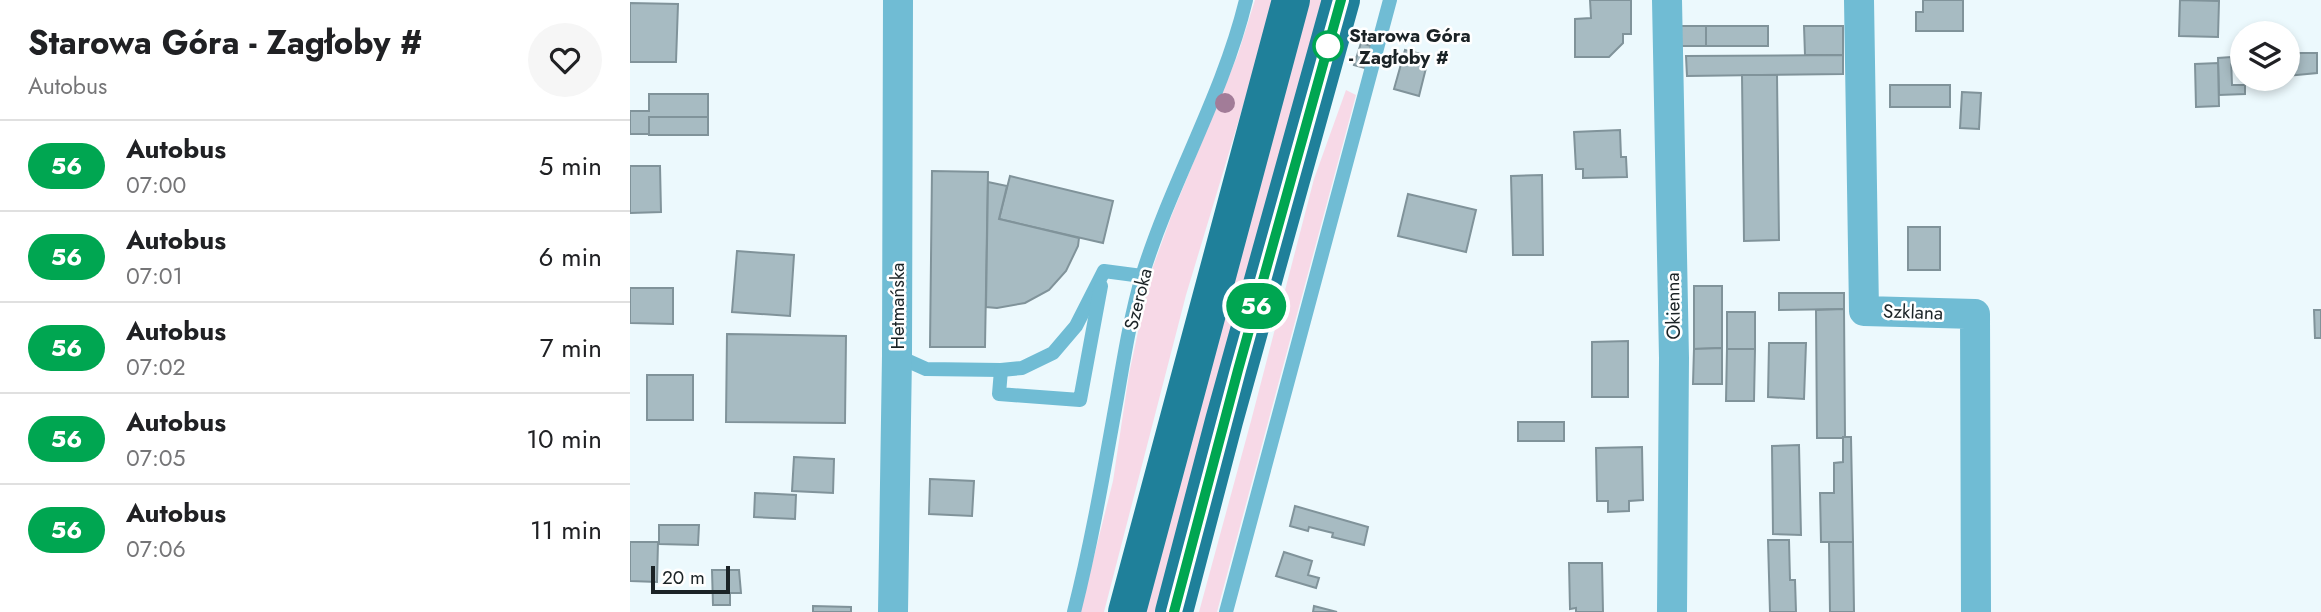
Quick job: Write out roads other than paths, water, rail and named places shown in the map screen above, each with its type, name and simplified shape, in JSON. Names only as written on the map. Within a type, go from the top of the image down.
[{"type":"main road","points":[[1127,612],[1291,0]]},
{"type":"main road","points":[[1174,612],[1342,0]]},
{"type":"street","name":"Hetmańska","points":[[893,612],[898,0]]},
{"type":"street","name":"Okienna","points":[[1667,0],[1674,358],[1672,612]]},
{"type":"street","name":"Szklana","points":[[1859,0],[1864,311],[1975,314],[1976,612]]},
{"type":"lane","name":"Szeroka","points":[[1074,612],[1089,554],[1126,345],[1142,276],[1175,184],[1214,97],[1246,0]]},
{"type":"lane","points":[[1226,612],[1390,0]]},
{"type":"lane","points":[[897,356],[926,369],[1022,368],[1053,353],[1076,326],[1104,271]]},
{"type":"lane","points":[[1000,370],[999,394],[1080,400],[1104,271]]},
{"type":"lane","points":[[1104,271],[1142,276]]},
{"type":"place","name":"Starowa Góra - Zagłoby #","points":[[1328,46]]}]
